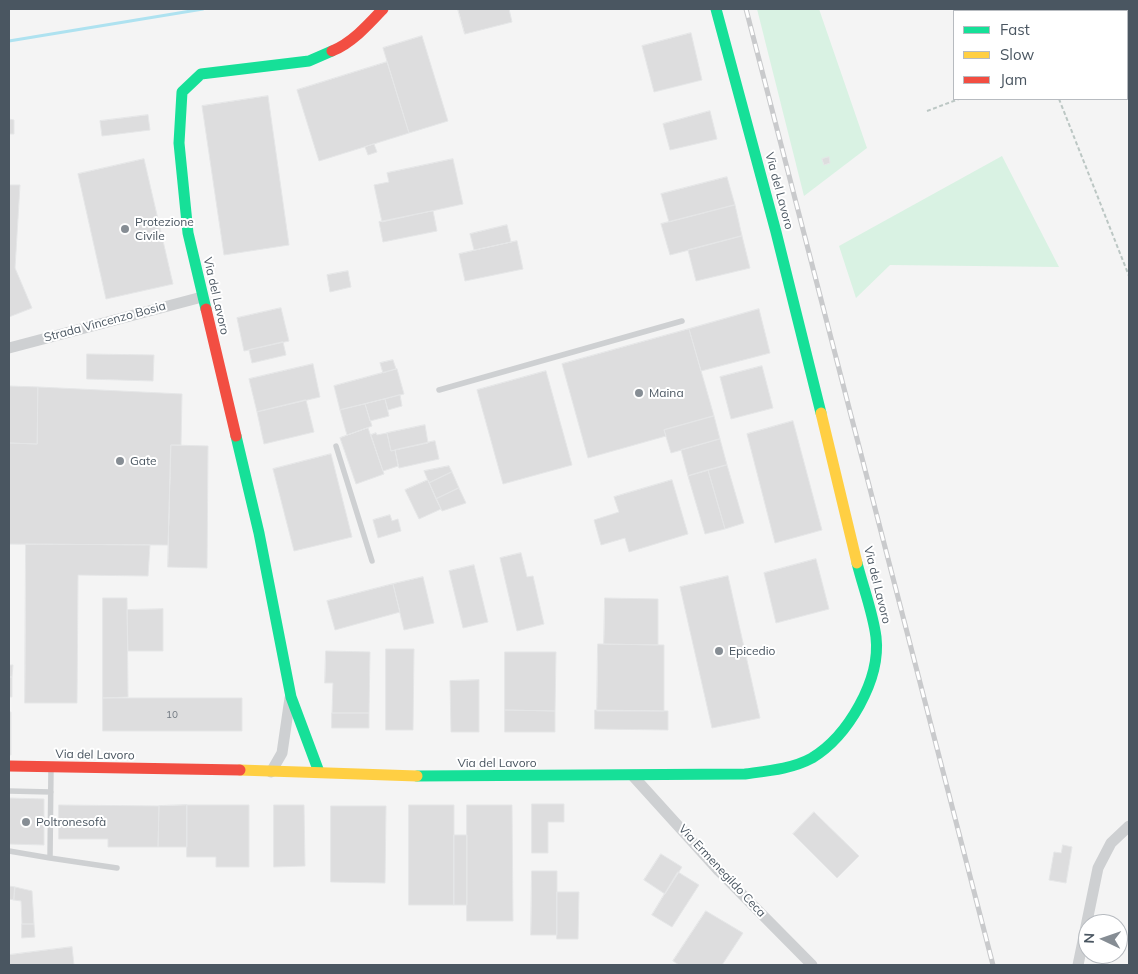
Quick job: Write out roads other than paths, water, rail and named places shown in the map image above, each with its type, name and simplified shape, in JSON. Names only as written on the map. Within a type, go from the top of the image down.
[{"type":"street","name":"Via del Lavoro","points":[[319,772],[291,696],[259,534],[188,233],[178,143],[182,92],[202,74],[309,61],[340,48],[369,24],[383,9]]},
{"type":"street","name":"Via del Lavoro","points":[[9,766],[319,772],[432,777],[745,774],[781,770],[812,758],[836,737],[857,709],[872,672],[876,638],[776,232],[716,9]]},
{"type":"street","name":"Strada Vincenzo Bosia","points":[[9,348],[202,297]]},
{"type":"street","name":"Via del Lavoro","points":[[271,772],[282,753],[291,696]]},
{"type":"street","name":"Via Ermenegildo Ceca","points":[[633,776],[719,871],[812,965]]},
{"type":"street","points":[[1078,965],[1098,868],[1111,843],[1129,826]]},
{"type":"lane","points":[[439,390],[682,321]]},
{"type":"lane","points":[[336,446],[372,562]]},
{"type":"lane","points":[[50,858],[51,768]]},
{"type":"lane","points":[[9,791],[51,792]]},
{"type":"lane","points":[[9,852],[117,868]]},
{"type":"waterway","points":[[9,41],[203,9]]},
{"type":"railway","points":[[746,9],[993,965]]},
{"type":"place","name":"Protezione Civile","points":[[125,229]]},
{"type":"place","name":"Maina","points":[[639,393]]},
{"type":"place","name":"Gate","points":[[120,461]]},
{"type":"place","name":"Epicedio","points":[[719,651]]},
{"type":"place","name":"Poltronesofà","points":[[26,822]]}]
